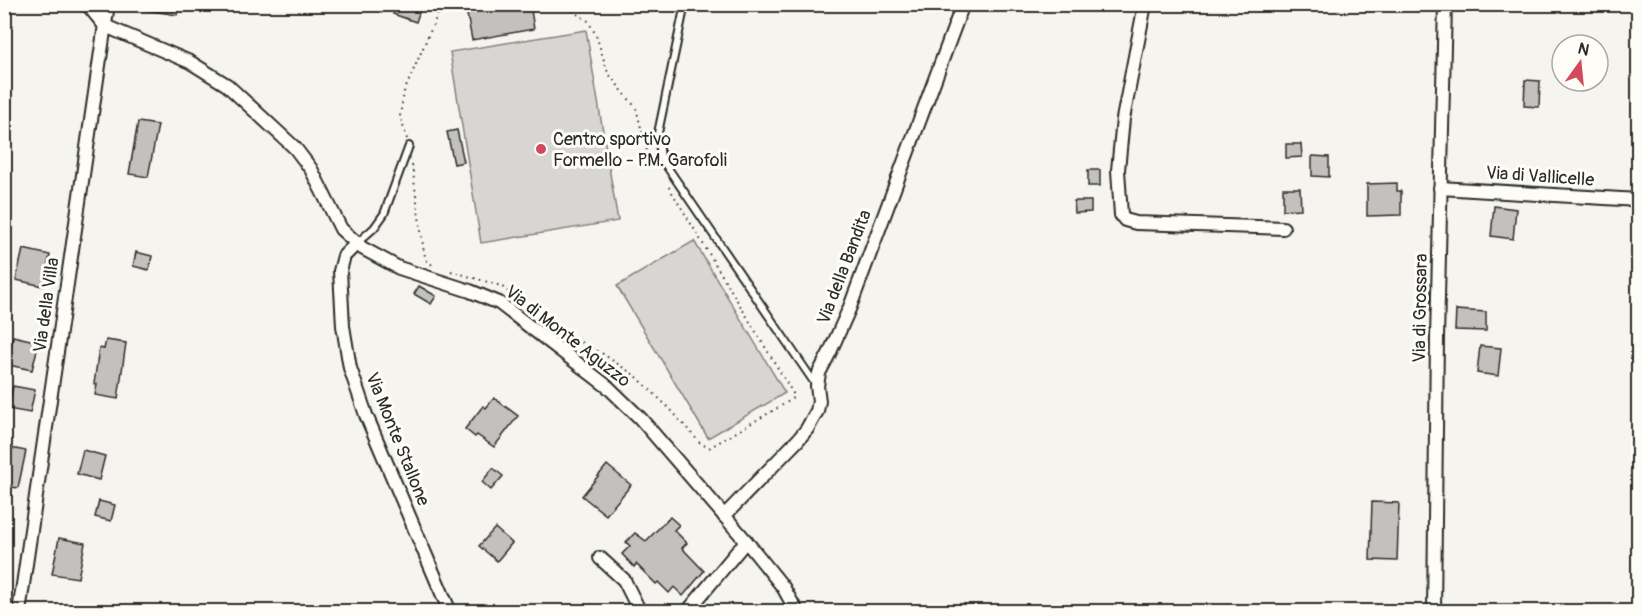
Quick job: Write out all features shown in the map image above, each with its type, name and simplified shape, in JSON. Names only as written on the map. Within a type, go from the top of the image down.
[{"type":"street","points":[[87,4],[105,26]]},
{"type":"street","name":"Via della Villa","points":[[19,612],[108,4]]},
{"type":"street","name":"Via della Bandita","points":[[723,516],[797,441],[817,411],[819,401],[816,386],[819,373],[850,307],[963,4]]},
{"type":"street","points":[[1144,4],[1119,144],[1118,183],[1121,215],[1125,220],[1136,223],[1283,228]]},
{"type":"street","name":"Via di Grossara","points":[[1434,612],[1445,4]]},
{"type":"street","name":"Via di Monte Aguzzo","points":[[105,26],[190,62],[227,85],[295,148],[311,169],[341,229],[356,244],[399,268],[476,293],[512,312],[619,396],[746,542],[783,587],[797,612]]},
{"type":"street","name":"Via di Vallicelle","points":[[1440,188],[1638,200]]},
{"type":"street","name":"Via Monte Stallone","points":[[356,244],[344,256],[340,271],[343,326],[350,368],[366,415],[450,612]]},
{"type":"street","points":[[687,612],[746,542]]},
{"type":"street","points":[[600,558],[622,578],[640,612]]},
{"type":"lane","points":[[685,4],[658,133],[661,158],[816,386]]},
{"type":"lane","points":[[356,244],[374,228],[384,214],[409,146]]},
{"type":"path","points":[[433,266],[427,261],[424,253],[409,146],[400,116],[404,92],[442,4]]},
{"type":"path","points":[[562,4],[588,21],[596,35],[608,73],[636,108],[645,148],[655,165]]},
{"type":"path","points":[[444,269],[501,286],[558,330],[603,354],[637,378],[671,410],[700,443],[709,448],[791,400],[794,395],[667,185]]},
{"type":"shaded area","points":[[586,30],[618,221],[481,243],[450,52]]},
{"type":"shaded area","points":[[694,241],[785,393],[708,438],[617,286]]},
{"type":"building","points":[[146,4],[179,4],[177,15],[145,10]]},
{"type":"building","points":[[396,4],[422,4],[416,22],[393,14]]},
{"type":"building","points":[[465,4],[530,4],[534,29],[472,40]]},
{"type":"building","points":[[1525,80],[1540,81],[1539,107],[1524,106]]},
{"type":"building","points":[[138,122],[158,125],[148,177],[129,174]]},
{"type":"building","points":[[457,130],[464,162],[454,164],[447,132]]},
{"type":"building","points":[[1286,144],[1301,144],[1302,157],[1286,158]]},
{"type":"building","points":[[1312,156],[1329,157],[1329,177],[1312,176]]},
{"type":"building","points":[[1088,170],[1100,170],[1100,186],[1088,186]]},
{"type":"building","points":[[1397,183],[1397,191],[1401,191],[1401,215],[1367,216],[1367,184]]},
{"type":"building","points":[[1283,188],[1300,188],[1301,209],[1283,210]]},
{"type":"building","points":[[1074,201],[1091,201],[1091,212],[1075,213]]},
{"type":"building","points":[[1494,206],[1516,209],[1513,239],[1491,236]]},
{"type":"building","points":[[23,249],[50,255],[43,286],[16,280]]},
{"type":"building","points":[[136,252],[152,256],[149,270],[133,266]]},
{"type":"building","points":[[419,286],[436,296],[431,304],[414,294]]},
{"type":"building","points":[[1456,310],[1486,312],[1486,331],[1455,330]]},
{"type":"building","points":[[13,336],[39,342],[32,370],[4,364],[6,344],[11,346]]},
{"type":"building","points":[[106,340],[126,343],[118,399],[95,395],[97,384],[94,384],[99,348],[104,349]]},
{"type":"building","points":[[1480,346],[1501,348],[1498,376],[1477,373]]},
{"type":"building","points":[[13,386],[35,390],[30,413],[8,409]]},
{"type":"building","points":[[494,398],[518,416],[494,447],[465,429],[483,406],[486,408]]},
{"type":"building","points":[[6,447],[26,451],[18,488],[4,486]]},
{"type":"building","points":[[83,450],[105,456],[99,480],[77,474]]},
{"type":"building","points":[[607,465],[631,485],[606,515],[582,496]]},
{"type":"building","points":[[493,468],[503,476],[491,490],[482,482]]},
{"type":"building","points":[[99,501],[115,505],[111,521],[95,517]]},
{"type":"building","points":[[1372,502],[1399,503],[1397,561],[1370,560]]},
{"type":"building","points":[[670,517],[679,525],[674,530],[687,543],[682,548],[704,571],[683,596],[674,587],[669,593],[658,582],[656,584],[636,564],[634,567],[622,554],[630,546],[626,542],[635,533],[646,541]]},
{"type":"building","points":[[495,528],[512,543],[497,561],[479,546]]},
{"type":"building","points":[[59,538],[85,543],[78,578],[52,574]]},
{"type":"place","name":"Centro sportivo Formello - P.M. Garofoli","points":[[541,149]]}]
